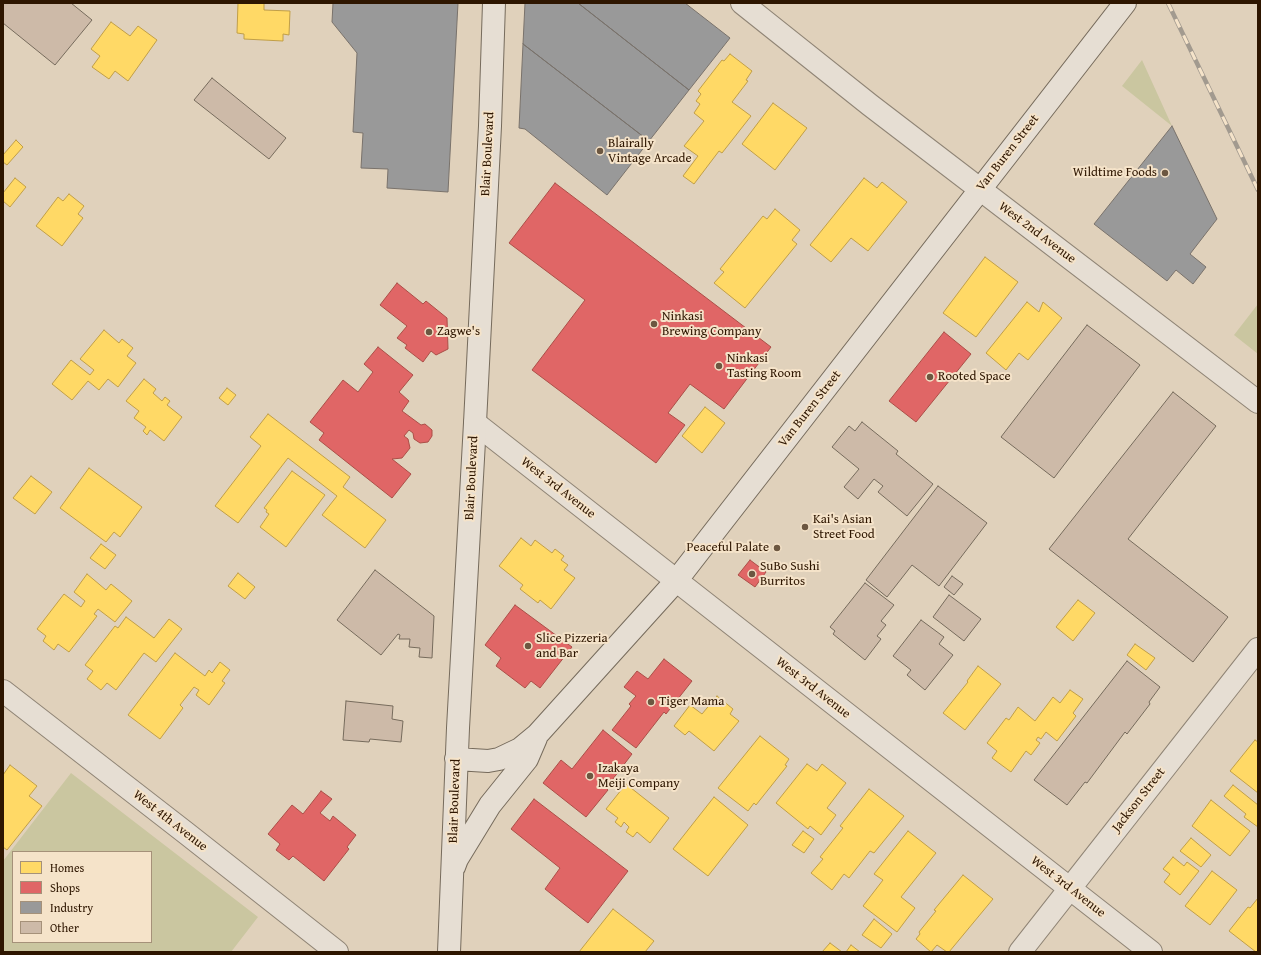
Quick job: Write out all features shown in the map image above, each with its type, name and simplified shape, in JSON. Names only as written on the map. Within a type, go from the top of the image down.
[{"type":"street","name":"Blair Boulevard","points":[[449,952],[456,759],[490,126],[494,3]]},
{"type":"street","name":"West 2nd Avenue","points":[[742,3],[870,104],[1258,402]]},
{"type":"street","name":"Van Buren Street","points":[[456,759],[488,761],[499,759],[520,749],[537,735],[676,581],[1125,3]]},
{"type":"street","name":"West 3rd Avenue","points":[[475,423],[1151,952]]},
{"type":"street","name":"Jackson Street","points":[[1020,952],[1258,649]]},
{"type":"street","name":"West 4th Avenue","points":[[3,691],[337,952]]},
{"type":"street","points":[[452,870],[457,859],[490,805],[527,759],[537,735]]},
{"type":"shaded area","points":[[1142,60],[1172,126],[1122,86]]},
{"type":"shaded area","points":[[1258,304],[1258,354],[1234,335]]},
{"type":"shaded area","points":[[71,773],[258,917],[231,952],[3,952],[3,861]]},
{"type":"building: Homes","points":[[238,3],[264,3],[264,10],[290,11],[289,35],[283,34],[283,41],[244,39],[244,34],[237,33]]},
{"type":"building: Homes","points":[[111,22],[130,36],[138,26],[157,40],[128,81],[115,71],[109,79],[92,67],[100,56],[91,49]]},
{"type":"building: Homes","points":[[730,54],[752,71],[746,80],[748,81],[732,102],[751,116],[722,153],[719,151],[694,184],[683,176],[698,156],[684,146],[704,121],[694,113],[700,104],[696,101],[701,94],[698,91],[722,60],[724,61]]},
{"type":"building: Homes","points":[[773,103],[807,128],[775,170],[742,144]]},
{"type":"building: Homes","points":[[16,140],[23,147],[7,165],[3,162],[3,155]]},
{"type":"building: Homes","points":[[15,178],[26,187],[10,207],[3,201],[3,193]]},
{"type":"building: Homes","points":[[864,178],[877,188],[882,182],[907,202],[868,251],[851,238],[831,262],[810,245]]},
{"type":"building: Homes","points":[[69,194],[84,206],[78,214],[83,218],[62,246],[36,226],[58,197],[63,201]]},
{"type":"building: Homes","points":[[775,209],[800,230],[792,240],[797,244],[745,308],[714,283],[724,272],[720,269],[763,216],[767,219]]},
{"type":"building: Homes","points":[[985,257],[1018,282],[976,337],[943,313]]},
{"type":"building: Homes","points":[[1027,302],[1039,312],[1043,302],[1062,318],[1028,360],[1019,353],[1006,370],[986,353]]},
{"type":"building: Homes","points":[[104,330],[119,343],[122,339],[133,348],[127,356],[136,363],[118,387],[108,379],[99,390],[88,381],[72,400],[52,384],[71,360],[90,375],[94,370],[80,359]]},
{"type":"building: Homes","points":[[144,379],[156,389],[153,393],[162,401],[165,397],[170,401],[167,405],[182,417],[164,441],[150,430],[147,435],[143,431],[146,427],[134,418],[139,411],[126,401]]},
{"type":"building: Homes","points":[[227,388],[236,395],[228,405],[219,398]]},
{"type":"building: Homes","points":[[705,407],[725,423],[702,453],[682,436]]},
{"type":"building: Homes","points":[[268,414],[350,477],[343,487],[386,520],[365,548],[322,515],[337,496],[288,458],[238,523],[215,506],[261,446],[250,437]]},
{"type":"building: Homes","points":[[89,468],[142,507],[120,537],[114,532],[106,542],[60,508]]},
{"type":"building: Homes","points":[[292,471],[325,495],[286,547],[260,527],[269,514],[264,508]]},
{"type":"building: Homes","points":[[31,476],[52,492],[35,514],[13,498]]},
{"type":"building: Homes","points":[[521,538],[531,546],[535,540],[552,553],[555,549],[564,556],[561,560],[568,565],[564,570],[575,578],[551,609],[540,600],[538,603],[520,589],[523,585],[499,566]]},
{"type":"building: Homes","points":[[101,544],[116,555],[105,569],[90,558]]},
{"type":"building: Homes","points":[[238,573],[255,587],[245,599],[228,586]]},
{"type":"building: Homes","points":[[87,574],[106,590],[111,584],[132,601],[115,622],[98,609],[94,614],[97,616],[69,652],[58,644],[54,650],[43,641],[46,636],[37,629],[64,594],[81,607],[85,601],[74,592]]},
{"type":"building: Homes","points":[[1078,600],[1095,613],[1073,641],[1056,627]]},
{"type":"building: Homes","points":[[126,617],[154,638],[169,619],[182,629],[156,662],[144,653],[116,690],[107,683],[101,690],[87,679],[93,671],[85,665],[115,626],[118,628]]},
{"type":"building: Homes","points":[[1135,644],[1155,658],[1146,670],[1127,655]]},
{"type":"building: Homes","points":[[175,653],[205,676],[209,670],[212,673],[220,662],[230,670],[222,681],[225,683],[209,705],[196,695],[199,690],[194,687],[180,705],[183,708],[160,739],[128,715]]},
{"type":"building: Homes","points":[[978,666],[1001,684],[965,730],[943,713],[968,682],[967,681]]},
{"type":"building: Homes","points":[[1070,690],[1083,699],[1073,713],[1076,716],[1057,741],[1046,732],[1041,739],[1038,737],[1036,740],[1040,743],[1031,755],[1026,751],[1011,772],[992,758],[997,751],[987,743],[1006,718],[1009,720],[1018,707],[1035,721],[1053,697],[1060,703]]},
{"type":"building: Homes","points":[[717,696],[733,709],[730,714],[739,721],[714,751],[689,731],[685,735],[674,726],[690,705],[702,714]]},
{"type":"building: Homes","points":[[760,736],[789,759],[785,765],[787,766],[756,805],[754,803],[748,811],[718,788]]},
{"type":"building: Homes","points":[[1255,740],[1258,742],[1258,793],[1230,771]]},
{"type":"building: Homes","points":[[807,764],[817,771],[822,764],[846,783],[827,808],[836,815],[821,835],[810,826],[808,829],[776,803]]},
{"type":"building: Homes","points":[[10,765],[37,786],[29,796],[42,806],[7,850],[3,847],[3,775]]},
{"type":"building: Homes","points":[[626,784],[669,818],[650,843],[637,832],[633,837],[626,832],[629,827],[624,822],[621,827],[615,822],[618,818],[606,809]]},
{"type":"building: Homes","points":[[1233,785],[1258,805],[1258,827],[1244,817],[1246,814],[1224,796]]},
{"type":"building: Homes","points":[[869,789],[904,816],[874,853],[870,851],[849,878],[844,874],[832,890],[811,873],[823,859],[820,857],[843,828],[840,826]]},
{"type":"building: Homes","points":[[714,797],[748,825],[708,876],[673,849]]},
{"type":"building: Homes","points":[[1211,800],[1250,831],[1230,856],[1192,826]]},
{"type":"building: Homes","points":[[803,831],[814,839],[804,853],[792,845]]},
{"type":"building: Homes","points":[[908,831],[936,853],[901,897],[915,908],[897,932],[863,906],[883,880],[874,874]]},
{"type":"building: Homes","points":[[1191,838],[1211,855],[1201,867],[1180,851]]},
{"type":"building: Homes","points":[[1173,857],[1184,866],[1187,862],[1199,871],[1180,895],[1164,882],[1170,874],[1163,869]]},
{"type":"building: Homes","points":[[1212,871],[1237,890],[1210,925],[1185,906]]},
{"type":"building: Homes","points":[[963,875],[993,899],[949,952],[937,945],[931,952],[916,939],[920,934],[919,932],[936,911],[934,910]]},
{"type":"building: Homes","points":[[1258,898],[1258,952],[1256,952],[1229,931],[1248,907],[1250,908]]},
{"type":"building: Homes","points":[[613,909],[654,941],[645,952],[579,952]]},
{"type":"building: Homes","points":[[874,919],[892,934],[881,948],[862,935]]},
{"type":"building: Homes","points":[[830,943],[842,952],[822,952]]},
{"type":"building: Homes","points":[[851,945],[860,952],[846,952]]},
{"type":"building: Shops","name":"Ninkasi Brewing Company","points":[[555,183],[771,347],[724,409],[690,384],[668,413],[685,425],[656,463],[532,370],[585,300],[509,243]]},
{"type":"building: Shops","points":[[397,283],[423,304],[426,301],[447,318],[448,349],[436,355],[431,351],[423,362],[405,348],[407,345],[397,338],[407,326],[380,305]]},
{"type":"building: Shops","name":"Rooted Space","points":[[944,332],[971,354],[916,422],[889,401]]},
{"type":"building: Shops","points":[[378,347],[413,375],[399,392],[409,401],[402,411],[421,425],[425,424],[432,430],[432,436],[428,442],[420,443],[414,439],[413,433],[409,430],[404,436],[408,439],[410,448],[402,458],[392,459],[411,474],[392,498],[319,440],[324,433],[310,422],[343,380],[358,392],[373,372],[364,364]]},
{"type":"building: Shops","points":[[750,560],[766,572],[755,587],[738,575]]},
{"type":"building: Shops","name":"Slice Pizzeria and Bar","points":[[515,605],[572,647],[540,688],[531,681],[525,688],[496,666],[501,658],[485,645]]},
{"type":"building: Shops","points":[[664,659],[692,681],[666,714],[664,712],[636,748],[612,730],[631,706],[629,704],[636,696],[624,687],[637,671],[648,679]]},
{"type":"building: Shops","points":[[603,730],[632,754],[606,788],[608,790],[586,817],[543,783],[561,760],[572,769]]},
{"type":"building: Shops","points":[[321,791],[332,799],[320,813],[330,821],[333,816],[356,835],[347,847],[349,849],[324,881],[293,856],[289,860],[276,850],[280,844],[268,834],[292,805],[303,814]]},
{"type":"building: Shops","points":[[534,799],[628,871],[588,923],[545,889],[560,868],[511,829]]},
{"type":"building: Industry","points":[[333,3],[458,3],[448,192],[387,188],[388,169],[361,168],[363,133],[353,132],[357,53],[332,22]]},
{"type":"building: Industry","points":[[525,3],[578,3],[689,90],[649,141],[523,44]]},
{"type":"building: Industry","points":[[578,3],[685,3],[730,38],[689,90]]},
{"type":"building: Industry","points":[[523,44],[649,141],[607,195],[525,129],[519,128]]},
{"type":"building: Industry","name":"Wildtime Foods","points":[[1172,126],[1217,219],[1190,254],[1206,267],[1193,284],[1176,270],[1167,281],[1094,224]]},
{"type":"building: Other","points":[[3,3],[71,3],[92,20],[55,65],[3,23]]},
{"type":"building: Other","points":[[212,78],[286,138],[269,159],[194,100]]},
{"type":"building: Other","points":[[1087,325],[1140,365],[1054,478],[1001,437]]},
{"type":"building: Other","points":[[1173,392],[1216,426],[1128,539],[1228,617],[1193,662],[1049,549]]},
{"type":"building: Other","points":[[862,422],[898,451],[896,454],[933,484],[907,516],[878,492],[883,486],[874,479],[858,499],[844,487],[859,469],[832,447],[849,426],[855,431]]},
{"type":"building: Other","points":[[938,486],[987,523],[939,586],[912,565],[887,597],[866,580]]},
{"type":"building: Other","points":[[375,570],[434,616],[432,658],[419,657],[420,648],[409,647],[410,639],[399,639],[400,635],[398,634],[381,655],[337,620]]},
{"type":"building: Other","points":[[952,576],[963,584],[954,595],[944,587]]},
{"type":"building: Other","points":[[865,583],[894,605],[881,621],[886,625],[877,636],[881,639],[865,660],[833,634],[835,631],[830,627]]},
{"type":"building: Other","points":[[949,595],[981,619],[964,641],[933,617]]},
{"type":"building: Other","points":[[921,620],[944,637],[939,644],[953,655],[925,690],[907,675],[911,670],[893,656]]},
{"type":"building: Other","points":[[1127,661],[1160,687],[1149,702],[1150,704],[1127,734],[1125,732],[1087,783],[1085,782],[1067,805],[1034,780]]},
{"type":"building: Other","points":[[346,701],[393,706],[392,719],[403,721],[401,742],[370,739],[369,742],[343,740]]},
{"type":"railway","points":[[1168,3],[1258,190]]},
{"type":"place","name":"Blairally Vintage Arcade","points":[[600,151]]},
{"type":"place","name":"Wildtime Foods","points":[[1165,173]]},
{"type":"place","name":"Ninkasi Brewing Company","points":[[654,324]]},
{"type":"place","name":"Zagwe's","points":[[429,332]]},
{"type":"place","name":"Ninkasi Tasting Room","points":[[719,366]]},
{"type":"place","name":"Rooted Space","points":[[930,377]]},
{"type":"place","name":"Kai's Asian Street Food","points":[[805,527]]},
{"type":"place","name":"Peaceful Palate","points":[[777,548]]},
{"type":"place","name":"SuBo Sushi Burritos","points":[[752,574]]},
{"type":"place","name":"Slice Pizzeria and Bar","points":[[528,646]]},
{"type":"place","name":"Tiger Mama","points":[[651,702]]},
{"type":"place","name":"Izakaya Meiji Company","points":[[590,776]]}]
